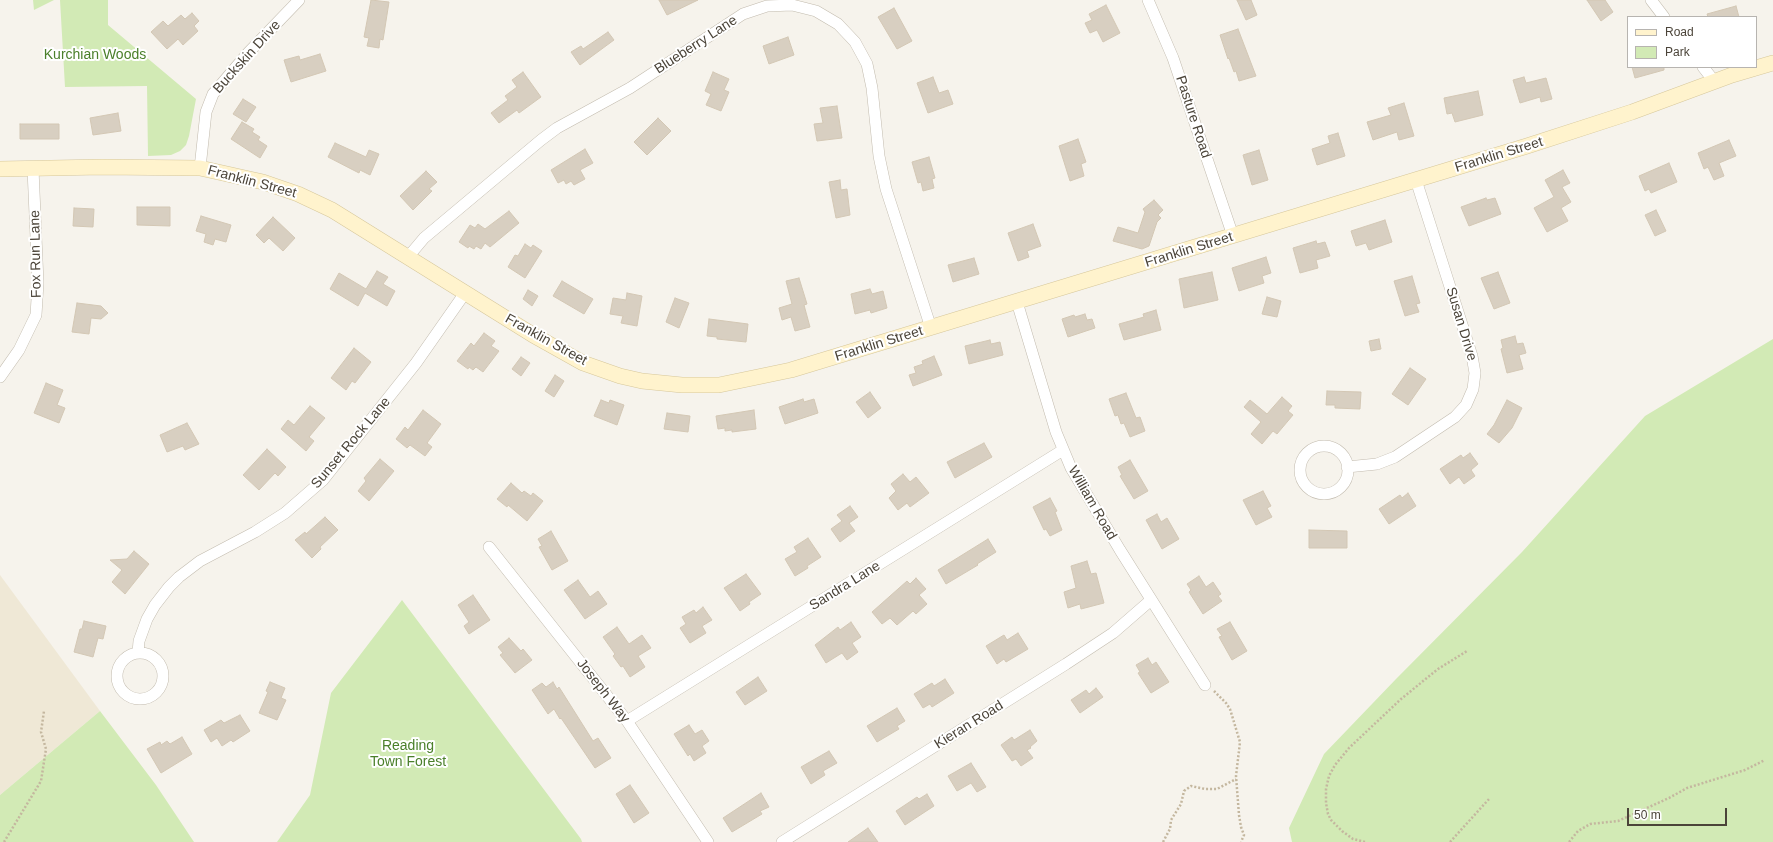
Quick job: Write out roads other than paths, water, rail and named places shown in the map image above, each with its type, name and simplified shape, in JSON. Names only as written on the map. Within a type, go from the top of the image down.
[{"type":"main road","name":"Franklin Street","points":[[1757,68],[1773,63]]},
{"type":"main road","name":"Franklin Street","points":[[0,169],[102,167],[200,168],[255,180],[298,194],[332,210],[556,349],[583,362],[614,374],[642,381],[682,385],[719,385],[766,376],[1017,302],[1416,180],[1632,112],[1714,81],[1757,68]]},
{"type":"street","name":"Buckskin Drive","points":[[200,168],[206,112],[213,94],[248,53],[299,0]]},
{"type":"street","name":"Pasture Road","points":[[1148,0],[1173,58],[1233,236]]},
{"type":"street","points":[[1651,0],[1663,16]]},
{"type":"street","name":"Blueberry Lane","points":[[408,257],[430,234],[557,128],[630,88],[743,14],[767,6],[792,5],[816,12],[838,24],[855,42],[867,64],[872,88],[879,156],[886,189],[931,328]]},
{"type":"street","points":[[1704,68],[1714,81]]},
{"type":"street","name":"Fox Run Lane","points":[[0,377],[19,350],[36,315],[38,283],[33,169]]},
{"type":"street","name":"Susan Drive","points":[[1347,467],[1377,464],[1395,456],[1455,417],[1466,404],[1472,389],[1475,373],[1472,356],[1416,180]]},
{"type":"street","name":"Sunset Rock Lane","points":[[138,653],[139,640],[147,619],[155,605],[169,587],[179,577],[200,561],[255,532],[276,519],[300,501],[323,480],[385,403],[465,293]]},
{"type":"street","name":"William Road","points":[[1017,302],[1050,414],[1063,450],[1100,518],[1205,685]]},
{"type":"street","points":[[1321,446],[1330,447],[1338,451],[1344,458],[1347,467],[1347,476],[1343,484],[1336,490],[1322,493],[1314,491],[1306,485],[1300,468],[1303,459],[1308,452],[1321,446]]},
{"type":"street","name":"Sandra Lane","points":[[627,721],[1063,450]]},
{"type":"street","name":"Joseph Way","points":[[489,547],[627,721],[708,842]]},
{"type":"street","name":"Kieran Road","points":[[782,842],[1066,664],[1113,633],[1151,600]]},
{"type":"street","points":[[138,653],[147,653],[155,658],[161,665],[164,673],[163,682],[158,690],[152,696],[143,699],[134,698],[126,694],[120,687],[117,678],[118,669],[122,661],[129,655],[138,653]]},
{"type":"park label","name":"Kurchian Woods","points":[[95,55]]},
{"type":"park label","name":"Reading Town Forest","points":[[408,754]]}]
